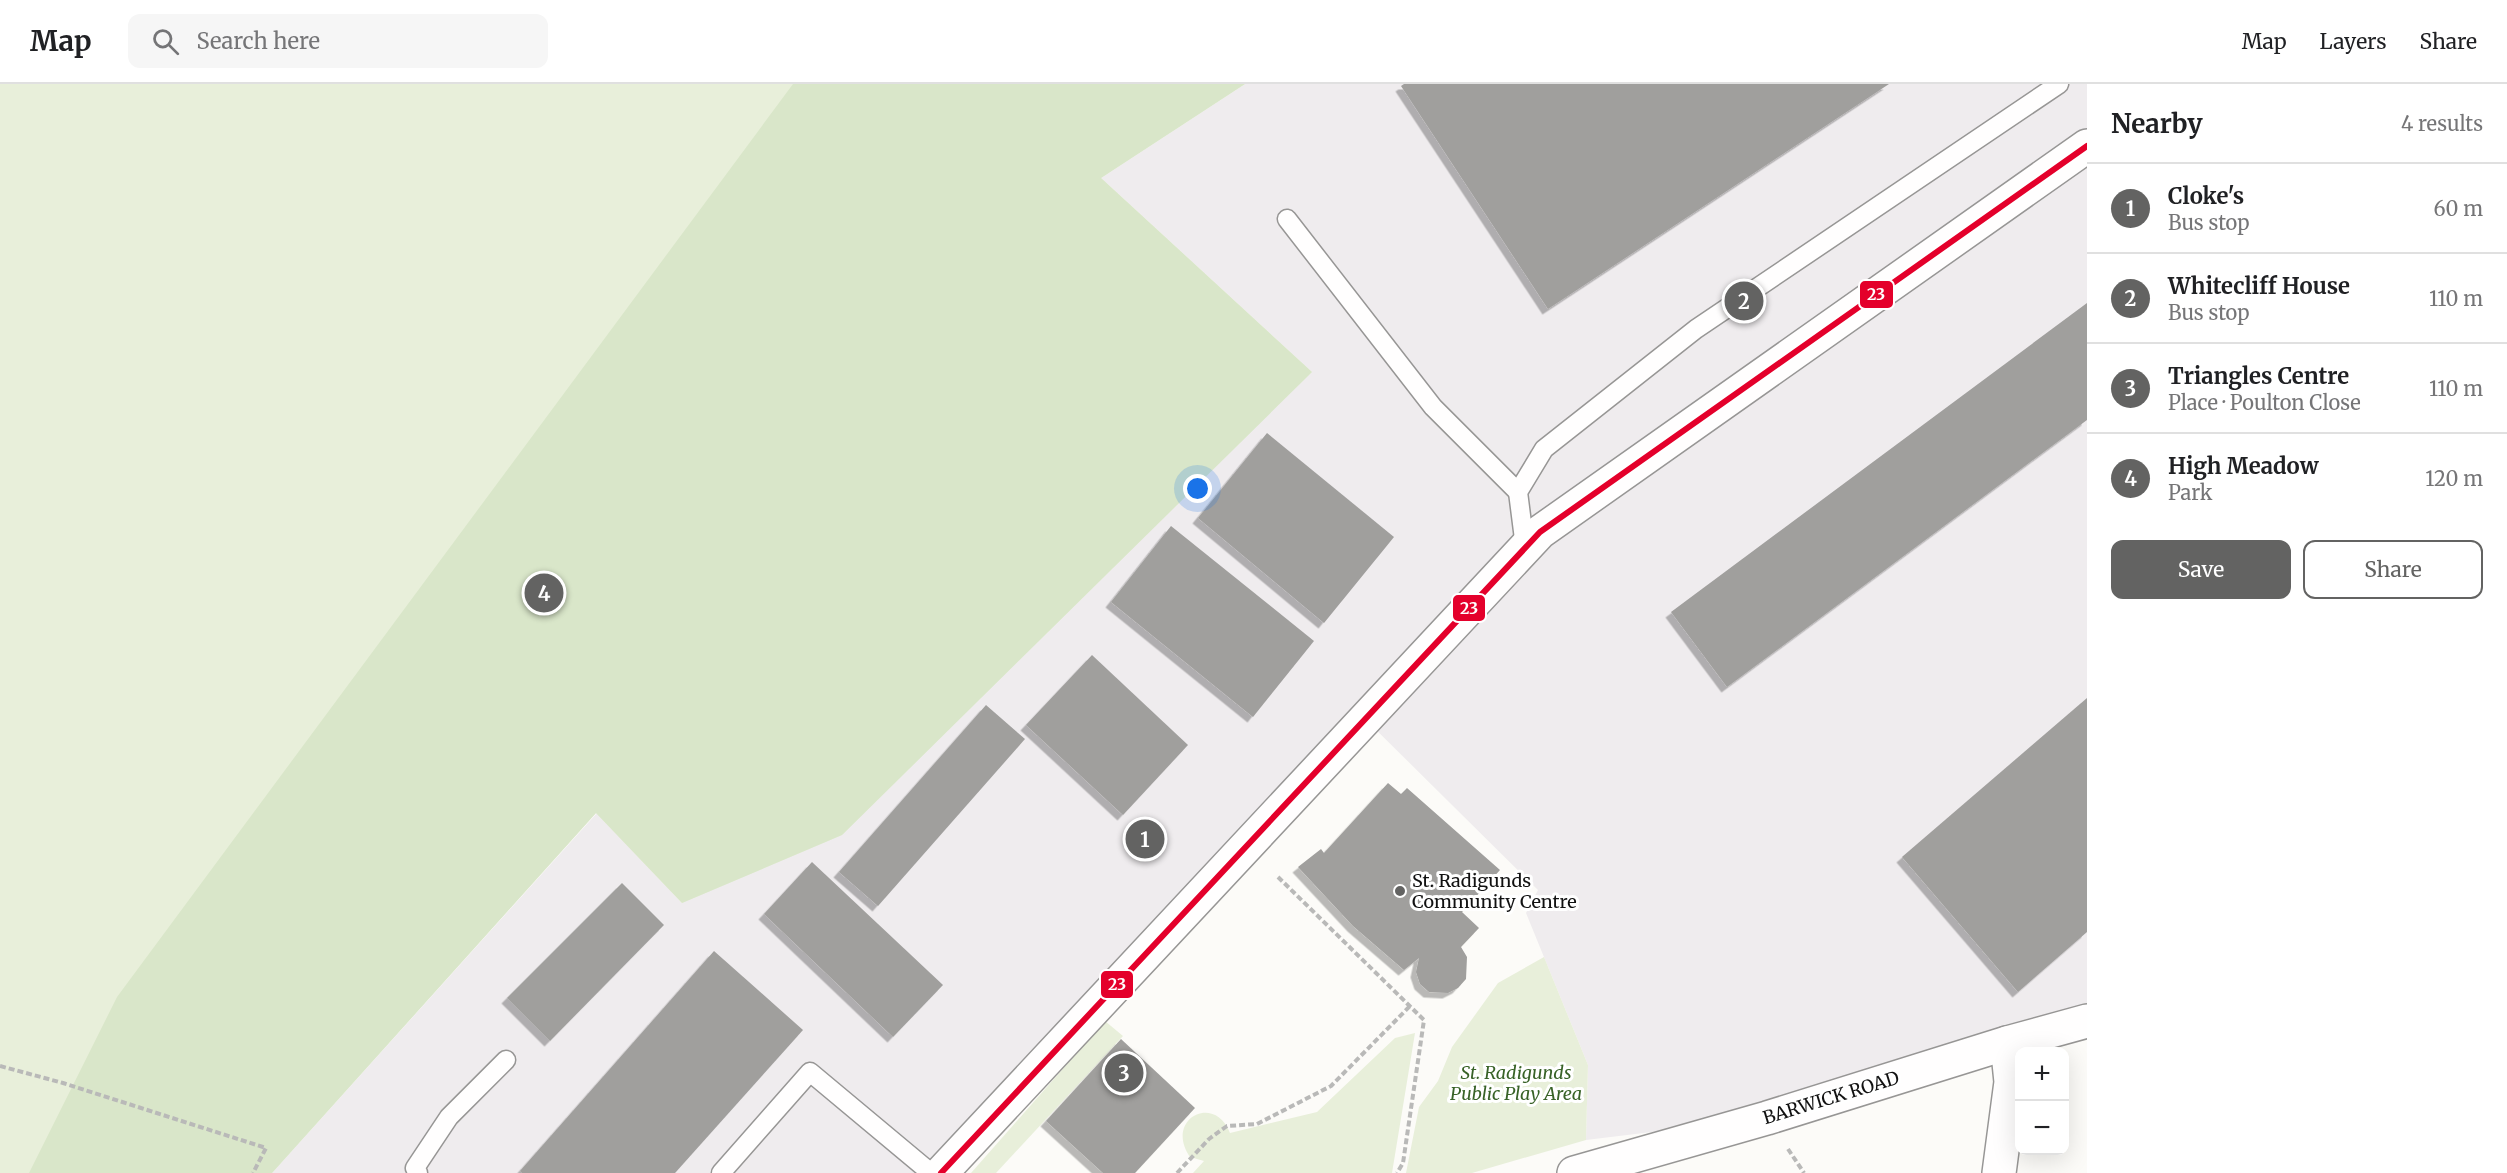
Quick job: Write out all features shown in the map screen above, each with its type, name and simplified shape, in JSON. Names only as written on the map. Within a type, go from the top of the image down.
[{"type":"street","points":[[941,1173],[1540,532],[2087,146]]},
{"type":"street","name":"BARWICK ROAD","points":[[1574,1173],[1767,1119],[2007,1043],[2087,1021]]},
{"type":"street","points":[[1999,1173],[2011,1082],[2007,1043]]},
{"type":"lane","points":[[1518,492],[1544,449],[1696,329],[2059,84]]},
{"type":"lane","points":[[1287,219],[1433,407],[1518,492],[1525,547]]},
{"type":"lane","points":[[418,1173],[415,1168],[449,1117],[506,1060]]},
{"type":"lane","points":[[721,1173],[810,1072],[931,1173]]},
{"type":"path","points":[[1278,877],[1424,1020],[1403,1163],[1397,1173]]},
{"type":"path","points":[[1177,1173],[1196,1151],[1227,1126],[1257,1124],[1331,1086],[1410,1006]]},
{"type":"path","points":[[0,1066],[63,1083],[266,1148],[253,1173]]},
{"type":"shaded area","points":[[1245,84],[2087,84],[2087,1021],[1767,1118],[1586,1140],[1588,1065],[1526,913],[1538,890],[1355,709],[938,1173],[272,1173],[597,813],[682,903],[1312,372],[1101,178]]},
{"type":"green space","points":[[0,84],[1245,84],[1101,178],[1312,372],[842,835],[682,903],[596,813],[272,1173],[0,1173]]},
{"type":"green space","points":[[793,84],[1245,84],[1101,178],[1312,372],[842,835],[682,903],[596,813],[272,1173],[29,1173],[117,997]]},
{"type":"green space","name":"St. Radigunds Public Play Area","points":[[1544,957],[1588,1065],[1586,1140],[1472,1173],[1406,1173],[1419,1107],[1438,1081],[1452,1047],[1498,983]]},
{"type":"green space","points":[[1105,1021],[1123,1036],[996,1173],[971,1173]]},
{"type":"green space","points":[[1415,1033],[1392,1173],[1193,1173],[1204,1161],[1190,1157],[1184,1144],[1183,1132],[1187,1122],[1194,1116],[1203,1113],[1213,1114],[1223,1121],[1230,1133],[1317,1112],[1395,1038]]},
{"type":"building","points":[[1404,84],[1889,84],[1548,309],[1401,86]]},
{"type":"building","points":[[2087,303],[2087,420],[1727,687],[1671,612]]},
{"type":"building","points":[[1267,433],[1394,537],[1324,623],[1198,518]]},
{"type":"building","points":[[1171,526],[1314,641],[1253,717],[1111,602]]},
{"type":"building","points":[[1092,655],[1188,745],[1123,815],[1026,725]]},
{"type":"building","points":[[2087,698],[2087,932],[2018,992],[1902,857]]},
{"type":"building","points":[[986,705],[1025,739],[878,906],[839,872]]},
{"type":"building","name":"St. Radigunds Community Centre","points":[[1388,783],[1401,794],[1407,788],[1500,870],[1462,912],[1479,928],[1461,947],[1467,957],[1466,979],[1458,988],[1448,993],[1429,992],[1420,984],[1416,972],[1419,958],[1404,970],[1353,926],[1298,867],[1321,849],[1324,853]]},
{"type":"building","points":[[812,862],[943,985],[893,1037],[764,914]]},
{"type":"building","points":[[622,883],[664,925],[550,1041],[507,998]]},
{"type":"building","points":[[714,951],[803,1030],[675,1173],[522,1173],[520,1171]]},
{"type":"building","points":[[1121,1039],[1195,1108],[1135,1173],[1103,1173],[1046,1121]]},
{"type":"transit line","name":"23","points":[[941,1173],[1540,532],[2087,146]]},
{"type":"place","name":"Whitecliff House","points":[[1744,301]]},
{"type":"place","name":"High Meadow","points":[[544,593]]},
{"type":"place","name":"Cloke's","points":[[1145,839]]},
{"type":"place","name":"St. Radigunds Community Centre","points":[[1400,891]]},
{"type":"place","name":"Triangles Centre","points":[[1124,1073]]}]
